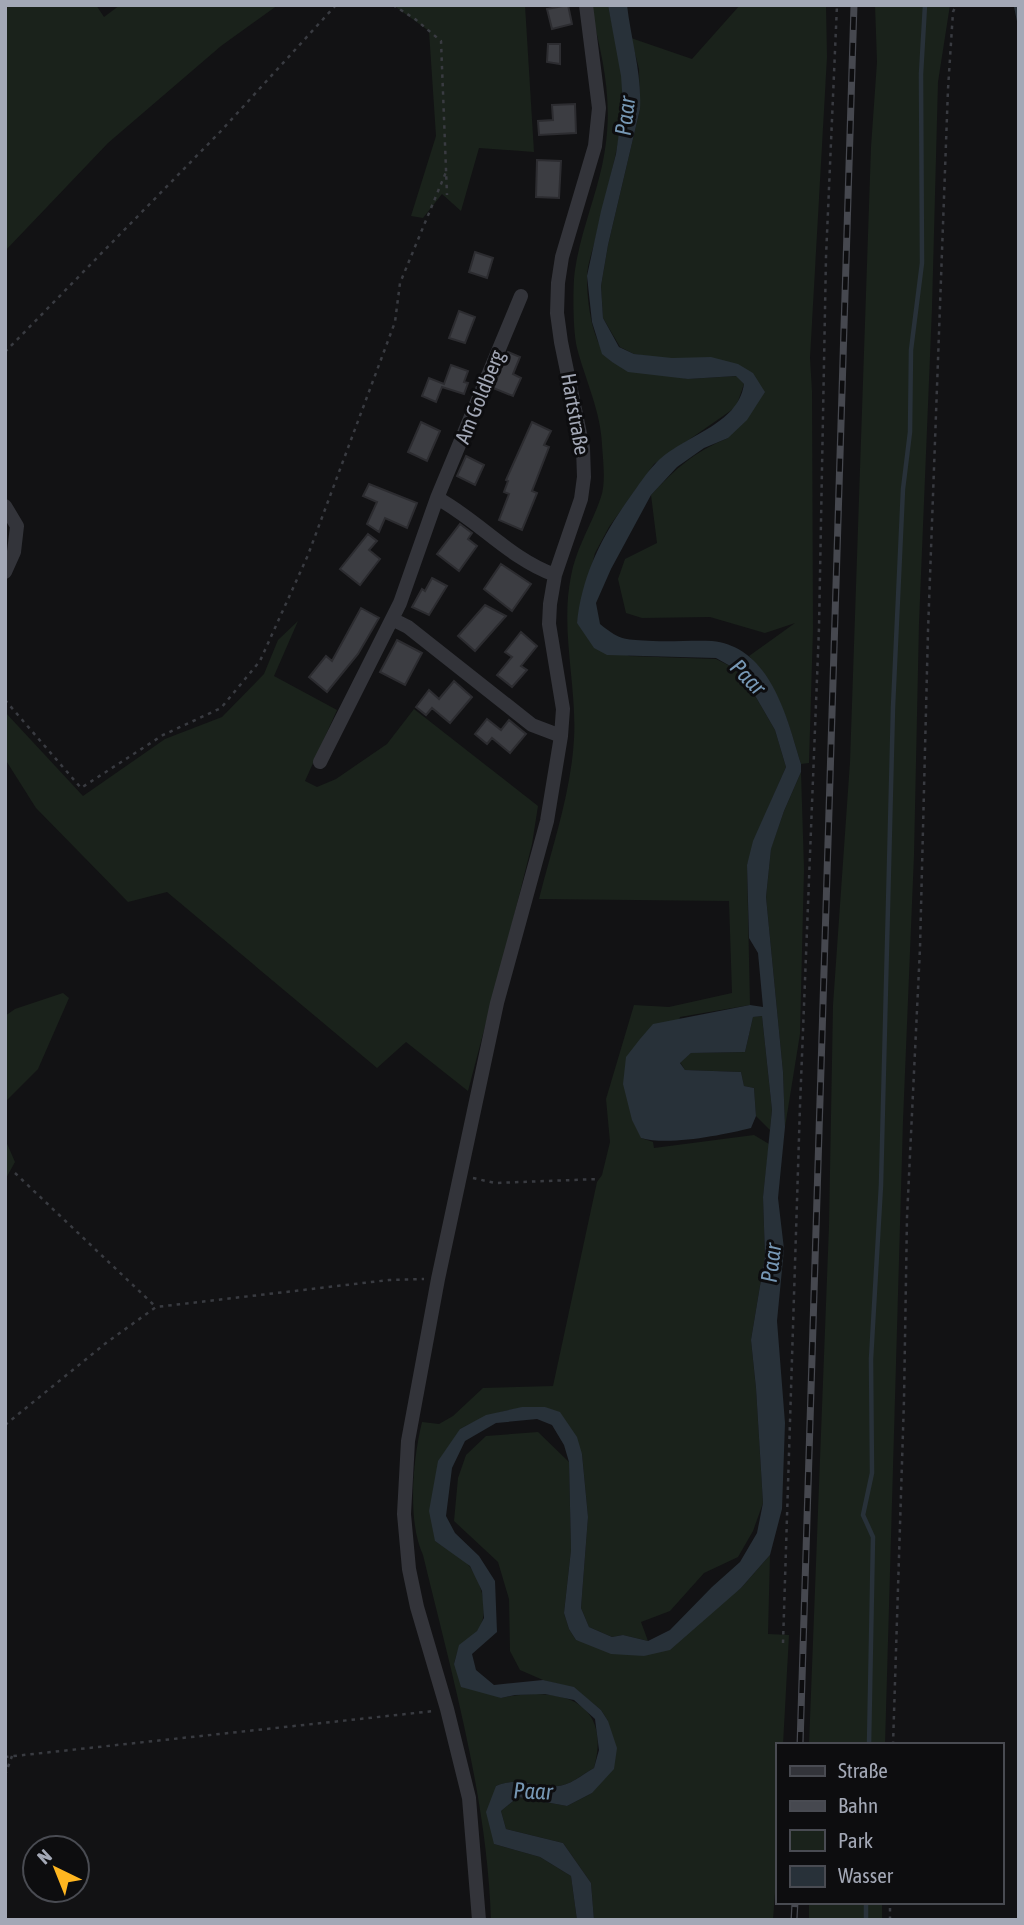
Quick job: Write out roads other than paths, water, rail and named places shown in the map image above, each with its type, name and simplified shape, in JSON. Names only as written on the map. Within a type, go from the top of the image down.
[{"type":"street","name":"Hartstraße","points":[[479,1920],[469,1798],[409,1569],[404,1514],[408,1440],[460,1172],[497,1003],[547,821],[561,736],[563,709],[549,624],[555,575],[582,499],[584,478],[583,448],[557,313],[558,283],[562,257],[593,157],[599,108],[586,5]]},
{"type":"street","name":"Am Goldberg","points":[[320,762],[392,619],[437,498],[520,296]]},
{"type":"street","points":[[437,498],[458,509],[528,564],[555,575]]},
{"type":"street","points":[[5,506],[17,526],[14,552],[5,572]]},
{"type":"street","points":[[392,619],[408,627],[532,725],[561,736]]},
{"type":"water","name":"Paar","points":[[608,5],[627,5],[638,70],[640,109],[608,245],[601,286],[603,318],[619,347],[634,354],[672,358],[711,357],[738,364],[753,373],[765,392],[747,420],[728,438],[704,448],[677,467],[651,495],[596,603],[600,624],[624,638],[712,641],[732,646],[749,656],[762,670],[782,706],[801,764],[801,772],[771,849],[766,897],[783,1072],[785,1127],[778,1198],[784,1249],[777,1321],[785,1423],[782,1509],[770,1555],[741,1588],[670,1650],[644,1656],[611,1654],[576,1640],[564,1613],[571,1550],[569,1462],[564,1445],[552,1425],[537,1419],[496,1423],[465,1441],[452,1468],[446,1516],[455,1533],[479,1556],[495,1581],[497,1632],[472,1654],[476,1670],[494,1685],[543,1680],[574,1687],[601,1710],[608,1721],[617,1748],[614,1769],[592,1793],[567,1806],[518,1797],[501,1811],[506,1829],[563,1843],[591,1883],[594,1920],[577,1920],[571,1876],[540,1857],[494,1844],[486,1812],[496,1786],[512,1782],[563,1785],[594,1768],[599,1750],[595,1719],[574,1700],[545,1694],[501,1698],[461,1687],[454,1664],[459,1645],[477,1631],[484,1618],[482,1591],[470,1566],[435,1541],[429,1511],[438,1461],[460,1429],[486,1415],[522,1407],[545,1407],[560,1412],[577,1437],[582,1454],[588,1517],[581,1608],[589,1627],[612,1637],[623,1635],[648,1641],[670,1630],[740,1562],[757,1533],[763,1503],[751,1340],[765,1256],[763,1197],[772,1110],[762,1016],[753,1017],[745,1052],[691,1053],[680,1063],[685,1070],[741,1072],[744,1086],[754,1088],[756,1116],[751,1128],[680,1140],[641,1138],[632,1120],[623,1084],[626,1057],[653,1024],[750,1005],[763,1007],[758,953],[749,938],[747,865],[753,841],[786,767],[775,730],[746,680],[732,667],[716,658],[607,655],[594,648],[577,623],[583,589],[595,557],[630,497],[652,467],[667,453],[708,429],[732,410],[740,398],[744,384],[736,376],[688,379],[628,372],[602,354],[592,322],[587,276],[616,154],[623,104],[621,76]]},
{"type":"waterway","points":[[869,1743],[873,1537],[863,1515],[872,1473],[871,1359],[881,1185],[893,707],[903,489],[910,432],[911,350],[922,263],[921,74],[925,5]]},
{"type":"waterway","points":[[1016,5],[1019,20]]},
{"type":"waterway","points":[[866,1904],[866,1920]]},
{"type":"railway","points":[[800,1743],[854,5]]},
{"type":"railway","points":[[794,1920],[795,1904]]}]
